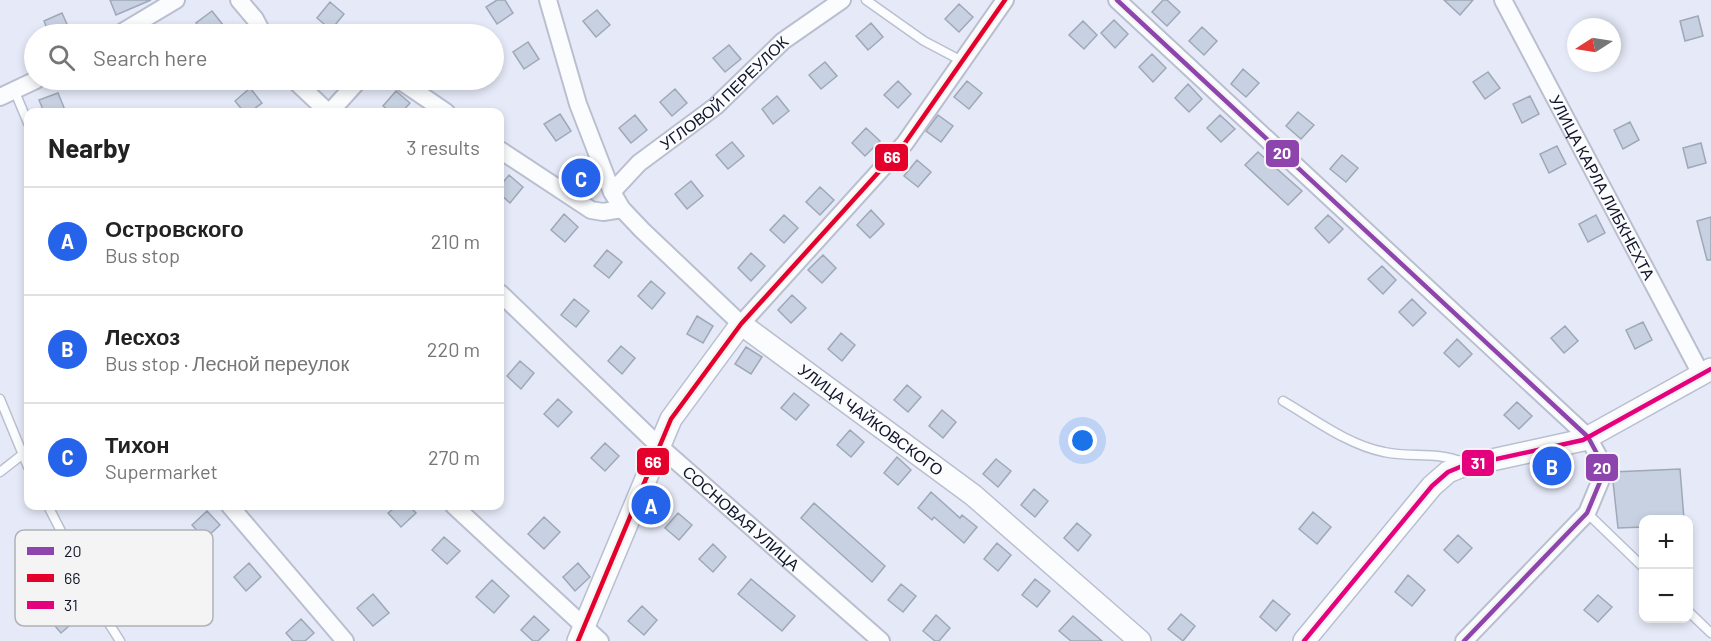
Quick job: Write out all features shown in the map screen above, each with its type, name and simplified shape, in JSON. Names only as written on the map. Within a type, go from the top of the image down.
[{"type":"street","points":[[136,24],[176,0]]},
{"type":"street","points":[[240,0],[258,24]]},
{"type":"street","name":"УЛИЦА ЧАЙКОВСКОГО","points":[[548,0],[578,104],[612,192],[622,209],[741,324],[973,495],[1140,641]]},
{"type":"street","name":"УГЛОВОЙ ПЕРЕУЛОК","points":[[612,192],[639,163],[716,106],[783,41],[842,0]]},
{"type":"street","points":[[458,510],[588,637],[658,445],[671,419],[741,324],[905,143],[1005,0]]},
{"type":"street","points":[[1117,0],[1588,437],[1602,463],[1602,477],[1587,513],[1464,641]]},
{"type":"street","name":"УЛИЦА КАРЛА ЛИБКНЕХТА","points":[[1507,1],[1706,371]]},
{"type":"street","points":[[8,94],[24,86]]},
{"type":"street","points":[[305,90],[325,108]]},
{"type":"street","points":[[333,108],[350,90]]},
{"type":"street","points":[[414,90],[440,108]]},
{"type":"street","points":[[504,153],[591,210],[603,212],[622,209]]},
{"type":"street","name":"СОСНОВАЯ УЛИЦА","points":[[504,297],[658,445],[881,641]]},
{"type":"street","points":[[1304,641],[1432,486],[1448,472],[1468,464],[1539,451],[1588,437],[1706,371]]},
{"type":"street","points":[[233,510],[345,641]]},
{"type":"lane","points":[[866,0],[924,41],[962,61]]},
{"type":"lane","points":[[8,94],[24,117]]},
{"type":"lane","points":[[0,399],[23,454],[0,472]]},
{"type":"lane","points":[[1283,401],[1363,446],[1399,454],[1446,455],[1468,464]]},
{"type":"lane","points":[[50,510],[60,530]]},
{"type":"lane","points":[[1587,513],[1639,563]]},
{"type":"lane","points":[[1693,615],[1711,633]]},
{"type":"lane","points":[[111,626],[120,641]]},
{"type":"building","points":[[110,0],[151,0],[116,15]]},
{"type":"building","points":[[497,0],[505,0],[513,13],[497,24],[486,7]]},
{"type":"building","points":[[1163,0],[1167,0],[1180,12],[1167,26],[1152,12]]},
{"type":"building","points":[[1444,0],[1473,0],[1460,15]]},
{"type":"building","points":[[330,2],[344,14],[336,24],[324,24],[317,18]]},
{"type":"building","points":[[959,4],[973,17],[959,32],[945,19]]},
{"type":"building","points":[[597,10],[610,25],[596,37],[583,21]]},
{"type":"building","points":[[212,11],[222,24],[197,24]]},
{"type":"building","points":[[62,13],[67,24],[45,24],[44,21]]},
{"type":"building","points":[[1698,16],[1703,36],[1685,41],[1680,21]]},
{"type":"building","points":[[1114,20],[1128,34],[1115,48],[1101,33]]},
{"type":"building","points":[[1083,21],[1097,35],[1084,49],[1069,35]]},
{"type":"building","points":[[871,23],[883,37],[868,50],[856,36]]},
{"type":"building","points":[[1202,27],[1217,41],[1204,55],[1189,41]]},
{"type":"building","points":[[528,42],[539,59],[524,69],[513,52]]},
{"type":"building","points":[[729,45],[741,59],[725,72],[713,58]]},
{"type":"building","points":[[1152,54],[1166,68],[1153,82],[1139,67]]},
{"type":"building","points":[[825,62],[837,76],[821,89],[809,75]]},
{"type":"building","points":[[1243,69],[1259,83],[1246,97],[1231,84]]},
{"type":"building","points":[[1488,72],[1500,88],[1485,99],[1473,82]]},
{"type":"building","points":[[898,81],[911,94],[898,108],[884,95]]},
{"type":"building","points":[[967,81],[982,93],[969,109],[954,97]]},
{"type":"building","points":[[1188,84],[1202,99],[1189,112],[1175,98]]},
{"type":"building","points":[[675,89],[687,103],[672,116],[660,102]]},
{"type":"building","points":[[248,90],[252,90],[262,103],[255,108],[241,108],[235,101]]},
{"type":"building","points":[[396,91],[410,103],[406,108],[383,106]]},
{"type":"building","points":[[58,93],[64,108],[42,108],[39,100]]},
{"type":"building","points":[[777,96],[789,111],[773,124],[762,109]]},
{"type":"building","points":[[1530,96],[1539,114],[1522,123],[1513,104]]},
{"type":"building","points":[[1298,112],[1314,125],[1301,139],[1286,126]]},
{"type":"building","points":[[560,114],[571,131],[556,141],[544,124]]},
{"type":"building","points":[[635,115],[647,130],[631,143],[619,128]]},
{"type":"building","points":[[938,115],[953,126],[941,142],[926,131]]},
{"type":"building","points":[[1220,115],[1235,129],[1221,142],[1207,128]]},
{"type":"building","points":[[1630,122],[1639,140],[1623,149],[1614,130]]},
{"type":"building","points":[[866,128],[880,141],[865,156],[852,143]]},
{"type":"building","points":[[732,142],[744,156],[728,169],[716,155]]},
{"type":"building","points":[[1701,143],[1706,163],[1688,168],[1683,148]]},
{"type":"building","points":[[1557,146],[1566,164],[1549,173],[1540,154]]},
{"type":"building","points":[[1258,152],[1302,191],[1288,205],[1245,165]]},
{"type":"building","points":[[1342,155],[1358,168],[1346,182],[1330,169]]},
{"type":"building","points":[[579,159],[592,169],[597,182],[587,195],[563,179]]},
{"type":"building","points":[[917,160],[931,172],[918,187],[904,176]]},
{"type":"building","points":[[509,175],[523,187],[510,203],[504,198],[504,181]]},
{"type":"building","points":[[691,181],[703,196],[687,209],[675,194]]},
{"type":"building","points":[[820,187],[834,200],[820,215],[806,202]]},
{"type":"building","points":[[871,210],[884,224],[870,238],[857,225]]},
{"type":"building","points":[[564,214],[578,227],[565,242],[551,230]]},
{"type":"building","points":[[784,215],[798,228],[784,243],[770,230]]},
{"type":"building","points":[[1328,215],[1343,229],[1329,243],[1315,228]]},
{"type":"building","points":[[1596,215],[1605,233],[1588,242],[1579,224]]},
{"type":"building","points":[[1711,217],[1711,260],[1707,260],[1697,221]]},
{"type":"building","points":[[607,250],[622,262],[609,278],[594,266]]},
{"type":"building","points":[[751,253],[765,266],[751,281],[738,268]]},
{"type":"building","points":[[823,255],[836,268],[822,283],[808,270]]},
{"type":"building","points":[[1382,266],[1396,280],[1383,294],[1368,279]]},
{"type":"building","points":[[651,281],[665,293],[652,309],[638,296]]},
{"type":"building","points":[[792,295],[806,308],[791,323],[778,310]]},
{"type":"building","points":[[574,299],[589,311],[576,327],[561,315]]},
{"type":"building","points":[[1412,299],[1426,313],[1413,326],[1399,312]]},
{"type":"building","points":[[697,316],[713,326],[703,343],[687,334]]},
{"type":"building","points":[[1643,322],[1652,340],[1635,349],[1626,330]]},
{"type":"building","points":[[1565,326],[1578,341],[1564,353],[1551,338]]},
{"type":"building","points":[[841,333],[855,345],[842,361],[828,349]]},
{"type":"building","points":[[1457,339],[1472,354],[1459,367],[1444,353]]},
{"type":"building","points":[[621,346],[635,358],[622,374],[608,361]]},
{"type":"building","points":[[746,347],[762,357],[751,374],[735,364]]},
{"type":"building","points":[[520,361],[534,373],[521,389],[507,376]]},
{"type":"building","points":[[907,385],[921,397],[908,412],[894,400]]},
{"type":"building","points":[[794,393],[809,405],[796,420],[781,408]]},
{"type":"building","points":[[558,399],[572,412],[558,427],[544,414]]},
{"type":"building","points":[[1517,402],[1532,416],[1519,429],[1504,415]]},
{"type":"building","points":[[942,410],[956,422],[943,438],[929,426]]},
{"type":"building","points":[[850,430],[864,442],[851,457],[837,445]]},
{"type":"building","points":[[605,443],[619,456],[605,471],[591,458]]},
{"type":"building","points":[[897,457],[911,470],[898,485],[884,473]]},
{"type":"building","points":[[996,459],[1011,471],[998,487],[983,474]]},
{"type":"building","points":[[1680,469],[1684,515],[1639,515],[1639,527],[1618,528],[1612,472]]},
{"type":"building","points":[[1034,489],[1048,501],[1035,517],[1021,505]]},
{"type":"building","points":[[931,492],[960,518],[962,515],[977,527],[964,543],[934,517],[932,520],[918,508]]},
{"type":"building","points":[[814,503],[885,566],[872,582],[801,518]]},
{"type":"building","points":[[392,510],[413,510],[416,513],[401,527],[388,513]]},
{"type":"building","points":[[207,511],[220,525],[213,532],[197,530],[192,525]]},
{"type":"building","points":[[1313,512],[1331,527],[1317,544],[1299,529]]},
{"type":"building","points":[[678,513],[692,525],[679,540],[665,528]]},
{"type":"building","points":[[544,517],[560,532],[544,549],[528,534]]},
{"type":"building","points":[[1077,523],[1091,535],[1078,551],[1064,538]]},
{"type":"building","points":[[1458,535],[1472,548],[1458,563],[1444,550]]},
{"type":"building","points":[[444,537],[460,551],[447,564],[432,550]]},
{"type":"building","points":[[997,543],[1011,555],[998,571],[984,559]]},
{"type":"building","points":[[713,544],[726,557],[713,572],[699,559]]},
{"type":"building","points":[[249,563],[261,577],[246,591],[234,577]]},
{"type":"building","points":[[578,563],[590,577],[575,591],[563,577]]},
{"type":"building","points":[[1408,575],[1425,590],[1412,606],[1395,592]]},
{"type":"building","points":[[751,579],[795,616],[782,631],[738,594]]},
{"type":"building","points":[[1035,579],[1050,591],[1037,607],[1022,595]]},
{"type":"building","points":[[492,580],[509,596],[494,613],[476,597]]},
{"type":"building","points":[[901,584],[916,596],[903,612],[888,600]]},
{"type":"building","points":[[373,594],[389,613],[373,626],[357,608]]},
{"type":"building","points":[[1598,595],[1612,607],[1598,622],[1584,610]]},
{"type":"building","points":[[1273,600],[1290,614],[1276,631],[1260,617]]},
{"type":"building","points":[[642,606],[657,620],[644,635],[628,621]]},
{"type":"building","points":[[1181,614],[1195,626],[1183,641],[1168,629]]},
{"type":"building","points":[[936,615],[950,628],[939,641],[935,641],[923,631]]},
{"type":"building","points":[[534,616],[549,630],[538,641],[533,641],[521,630]]},
{"type":"building","points":[[1073,616],[1102,641],[1071,641],[1059,631]]},
{"type":"building","points":[[301,619],[314,633],[305,641],[293,641],[286,633]]},
{"type":"building","points":[[55,626],[69,626],[61,633]]},
{"type":"transit line","name":"66","points":[[578,641],[671,419],[741,324],[905,143],[1005,0]]},
{"type":"transit line","name":"20","points":[[1117,0],[1588,437],[1602,463],[1602,477],[1587,513],[1464,641]]},
{"type":"transit line","name":"31","points":[[1304,641],[1432,486],[1448,472],[1460,467],[1583,440],[1711,369]]},
{"type":"place","name":"Тихон","points":[[581,178]]},
{"type":"place","name":"Лесхоз","points":[[1552,466]]},
{"type":"place","name":"Островского","points":[[651,505]]}]
